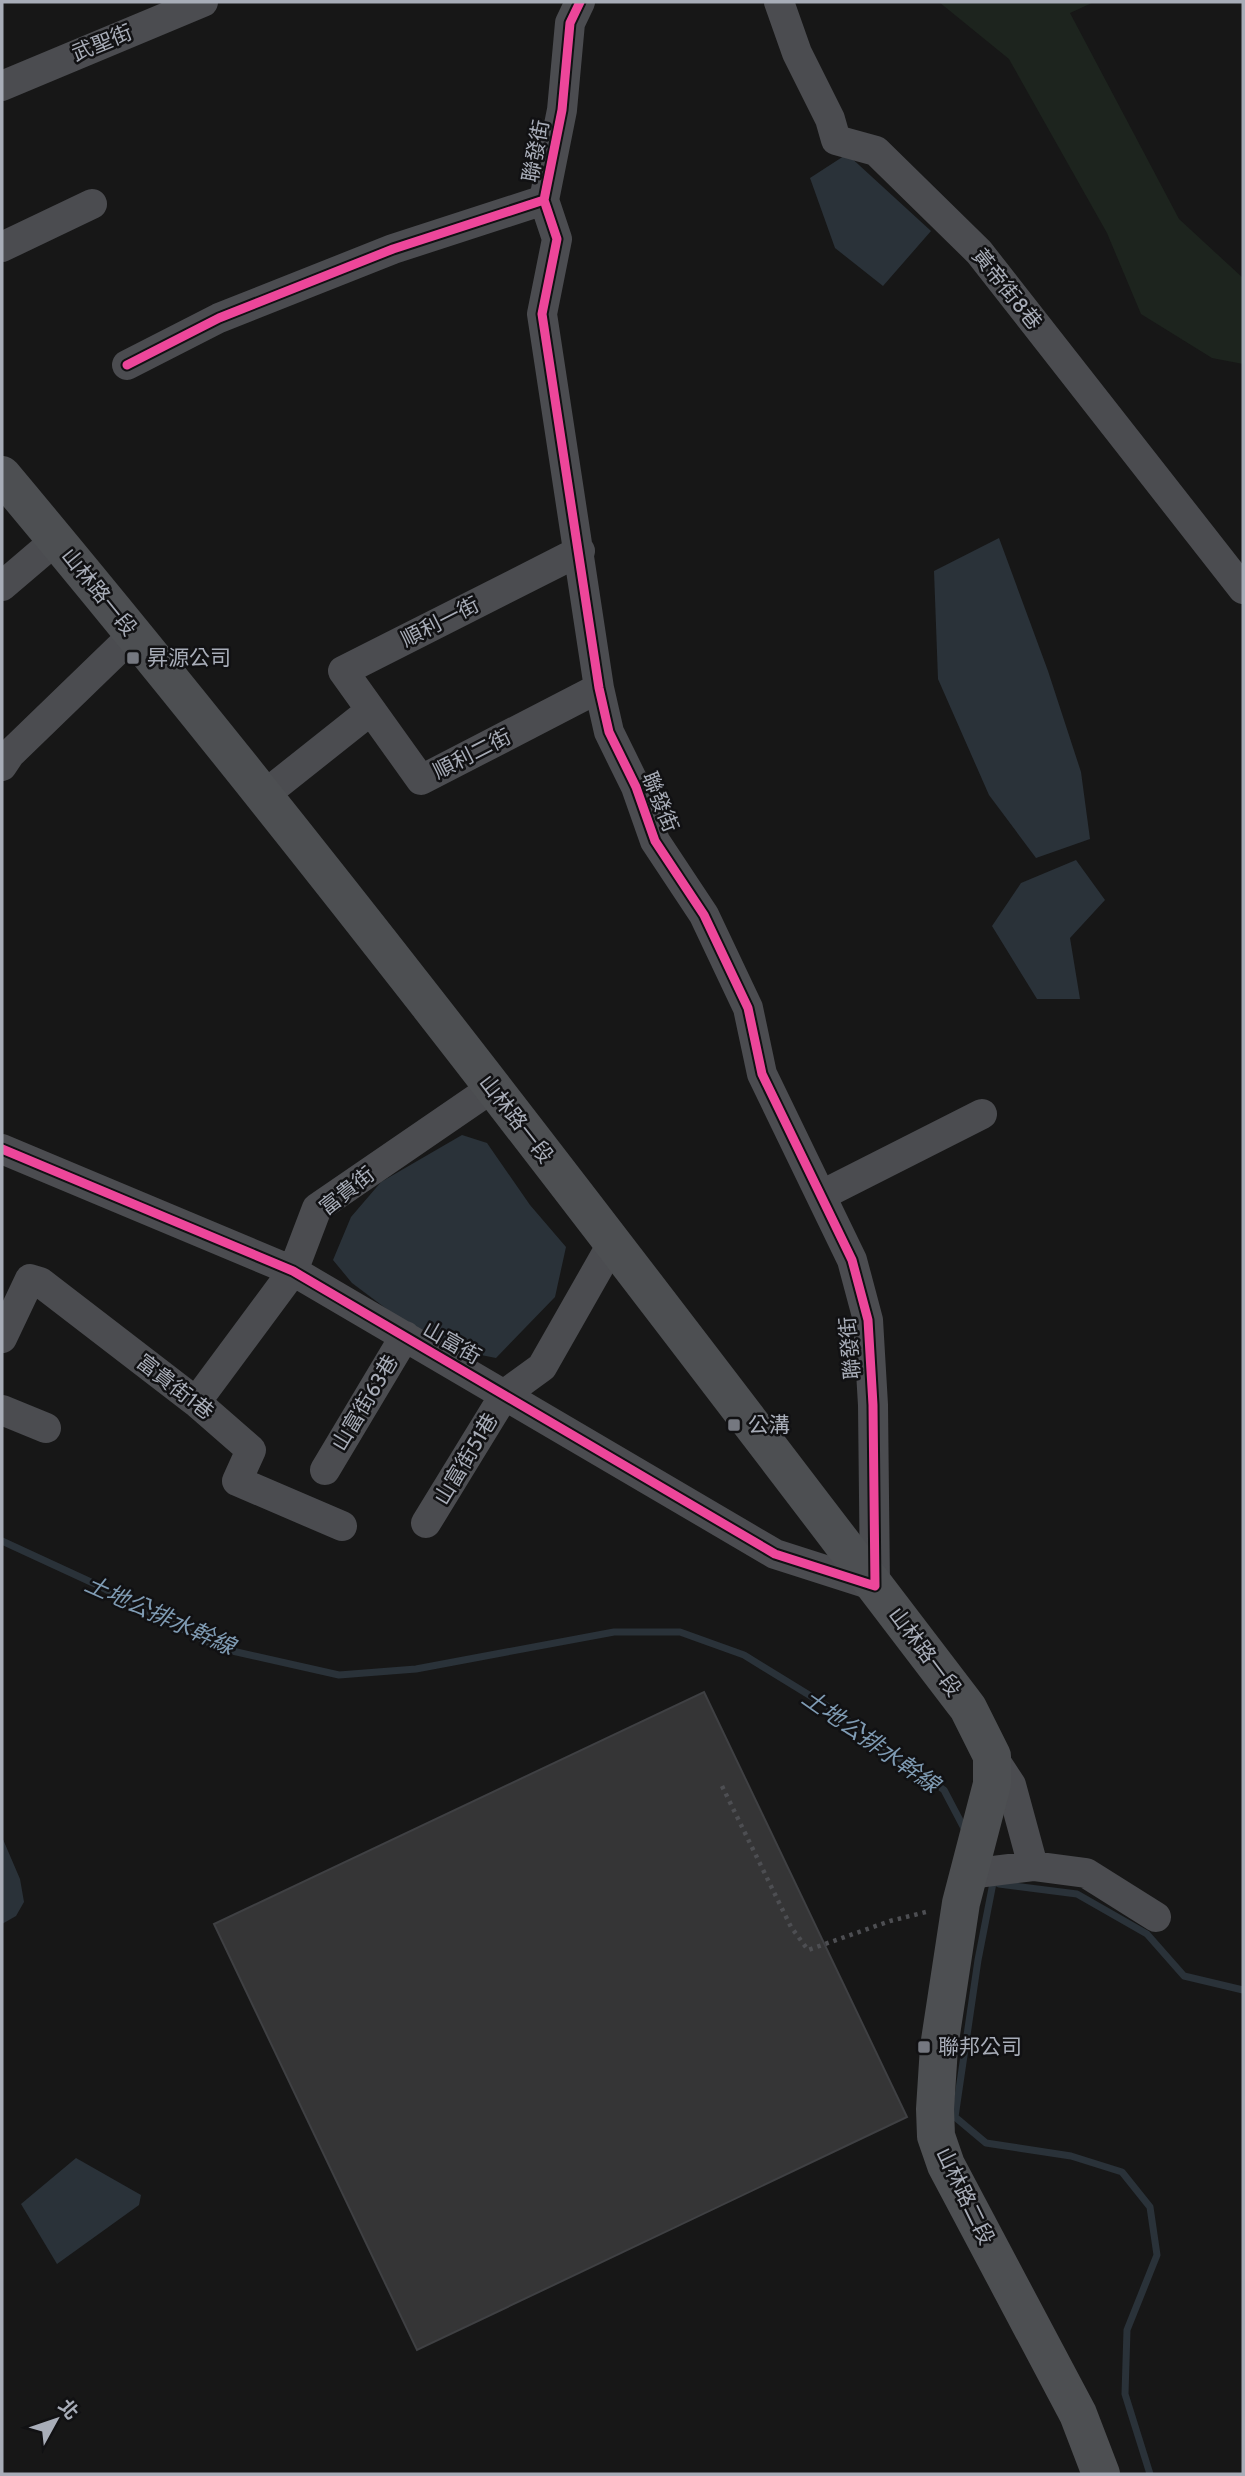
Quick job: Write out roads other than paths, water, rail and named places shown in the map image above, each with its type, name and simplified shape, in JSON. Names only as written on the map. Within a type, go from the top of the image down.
[{"type":"main road","name":"山林路一段","points":[[2,475],[134,634],[387,950],[875,1586],[968,1708],[992,1770]]},
{"type":"main road","name":"山林路二段","points":[[992,1770],[977,1875],[939,2047],[936,2136],[946,2165],[1078,2414],[1101,2474]]},
{"type":"street","name":"武聖街","points":[[2,86],[203,2]]},
{"type":"street","name":"聯發街","points":[[580,2],[570,23],[562,110],[544,200],[557,239],[542,314],[599,688],[609,732],[635,787],[655,841],[704,915],[748,1008],[762,1074],[852,1260],[868,1320],[873,1405],[875,1586]]},
{"type":"street","name":"黃帝街8巷","points":[[779,2],[797,53],[830,119],[835,139],[876,151],[979,251],[1243,589]]},
{"type":"street","points":[[127,365],[219,317],[393,249],[544,200]]},
{"type":"street","points":[[2,247],[92,204]]},
{"type":"street","points":[[2,586],[56,540]]},
{"type":"street","name":"順利一街","points":[[370,711],[343,671],[580,551]]},
{"type":"street","points":[[2,765],[10,754],[134,634]]},
{"type":"street","name":"順利二街","points":[[370,711],[421,780],[599,688]]},
{"type":"street","points":[[263,796],[370,711]]},
{"type":"street","name":"富貴街","points":[[196,1402],[293,1270],[317,1208],[492,1088]]},
{"type":"street","points":[[822,1195],[982,1114]]},
{"type":"street","name":"山富街","points":[[2,1149],[293,1270],[775,1554],[875,1586]]},
{"type":"street","points":[[505,1394],[542,1367],[612,1244]]},
{"type":"street","name":"富貴街1巷","points":[[2,1338],[10,1299],[30,1279],[40,1282],[196,1402],[251,1450],[237,1481],[342,1526]]},
{"type":"street","name":"山富街63巷","points":[[324,1470],[405,1336]]},
{"type":"street","name":"山富街51巷","points":[[426,1523],[505,1394]]},
{"type":"street","points":[[2,1410],[46,1428]]},
{"type":"street","points":[[992,1770],[1011,1785],[1033,1866]]},
{"type":"street","points":[[977,1875],[1033,1866],[1086,1873],[1156,1917]]},
{"type":"waterway","name":"土地公排水幹線","points":[[2,1541],[93,1583],[219,1648],[339,1675],[416,1669],[614,1632],[680,1632],[744,1655],[827,1706],[944,1790],[965,1830]]},
{"type":"waterway","name":"土地公排水幹線","points":[[991,1878],[993,1883],[978,1960],[955,2117],[986,2143],[1071,2156],[1122,2172],[1150,2207],[1157,2255],[1127,2330],[1125,2394],[1150,2474]]},
{"type":"waterway","points":[[999,1884],[1077,1894],[1147,1934],[1184,1976],[1243,1990]]},
{"type":"place","name":"昇源公司","points":[[133,658]]},
{"type":"place","name":"公溝","points":[[734,1425]]},
{"type":"place","name":"聯邦公司","points":[[924,2047]]}]
